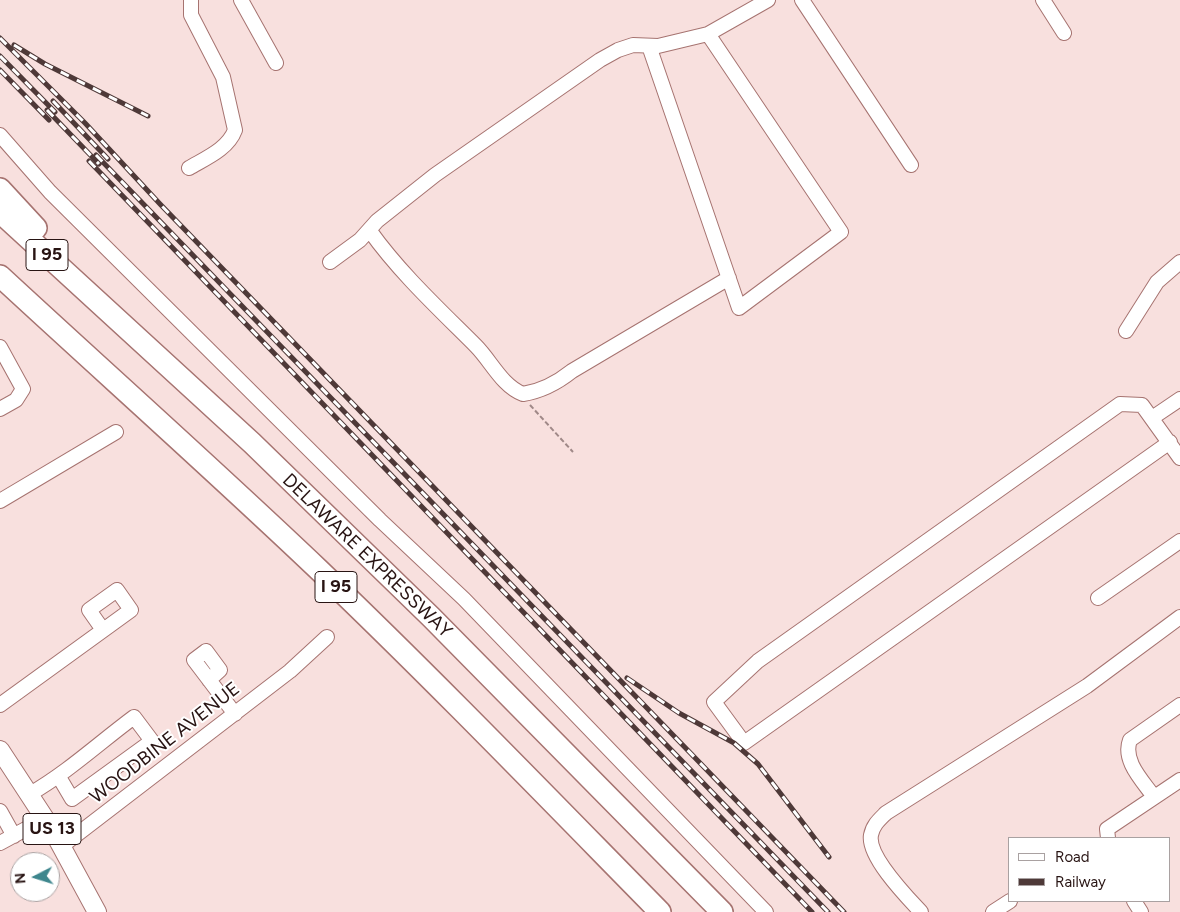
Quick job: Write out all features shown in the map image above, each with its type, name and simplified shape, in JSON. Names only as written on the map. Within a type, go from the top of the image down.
[{"type":"highway","points":[[0,189],[63,258],[93,298]]},
{"type":"highway","name":"DELAWARE EXPRESSWAY","points":[[0,212],[252,443],[431,617],[722,912]]},
{"type":"highway","name":"I 95","points":[[0,276],[144,405],[319,570],[507,756],[660,912]]},
{"type":"main road","name":"US 13","points":[[1,754],[46,818],[97,912]]},
{"type":"street","points":[[189,168],[220,149],[232,138],[235,130],[223,77],[191,15],[191,0]]},
{"type":"street","points":[[241,0],[276,63]]},
{"type":"street","points":[[330,262],[370,231],[377,221],[435,175],[600,60],[618,50],[633,45],[649,46],[672,43],[708,34],[768,0]]},
{"type":"street","points":[[802,0],[911,165]]},
{"type":"street","points":[[1043,0],[1064,33]]},
{"type":"street","points":[[649,46],[739,308],[841,232],[708,34]]},
{"type":"street","points":[[0,135],[50,192],[380,520],[464,598],[766,912]]},
{"type":"street","points":[[370,231],[418,287],[477,347],[508,385],[523,394],[541,390],[560,381],[572,371],[729,278]]},
{"type":"street","points":[[1126,331],[1157,282],[1180,262]]},
{"type":"street","points":[[0,347],[23,389],[16,400],[0,409]]},
{"type":"street","points":[[1152,418],[1180,399]]},
{"type":"street","points":[[1170,442],[744,743],[714,702],[758,661],[1120,404],[1142,405],[1170,442],[1180,458]]},
{"type":"street","points":[[0,501],[116,432]]},
{"type":"street","points":[[1098,598],[1180,541]]},
{"type":"street","points":[[921,912],[886,871],[874,851],[870,837],[874,825],[886,813],[1087,686],[1180,617]]},
{"type":"street","points":[[0,705],[103,630]]},
{"type":"street","name":"WOODBINE AVENUE","points":[[62,846],[290,671],[328,637]]},
{"type":"street","points":[[209,680],[234,714]]},
{"type":"street","points":[[1154,797],[1129,760],[1127,747],[1130,740],[1180,705]]},
{"type":"street","points":[[30,794],[59,777],[134,717],[152,741],[72,799],[59,777]]},
{"type":"street","points":[[1107,837],[1107,829],[1180,780]]},
{"type":"street","points":[[0,811],[14,836]]},
{"type":"street","points":[[0,843],[46,818]]},
{"type":"street","points":[[993,912],[1008,902]]},
{"type":"path","points":[[523,394],[530,405],[573,452]]},
{"type":"railway","points":[[0,38],[85,123],[160,204],[844,912]]},
{"type":"railway","points":[[14,45],[45,64],[148,116]]},
{"type":"railway","points":[[0,56],[55,112]]},
{"type":"railway","points":[[0,70],[49,120]]},
{"type":"railway","points":[[53,101],[108,159]]},
{"type":"railway","points":[[47,110],[99,164]]},
{"type":"railway","points":[[96,155],[828,912]]},
{"type":"railway","points":[[89,161],[812,912]]},
{"type":"railway","points":[[627,678],[679,713],[734,743],[758,764],[829,857]]}]
